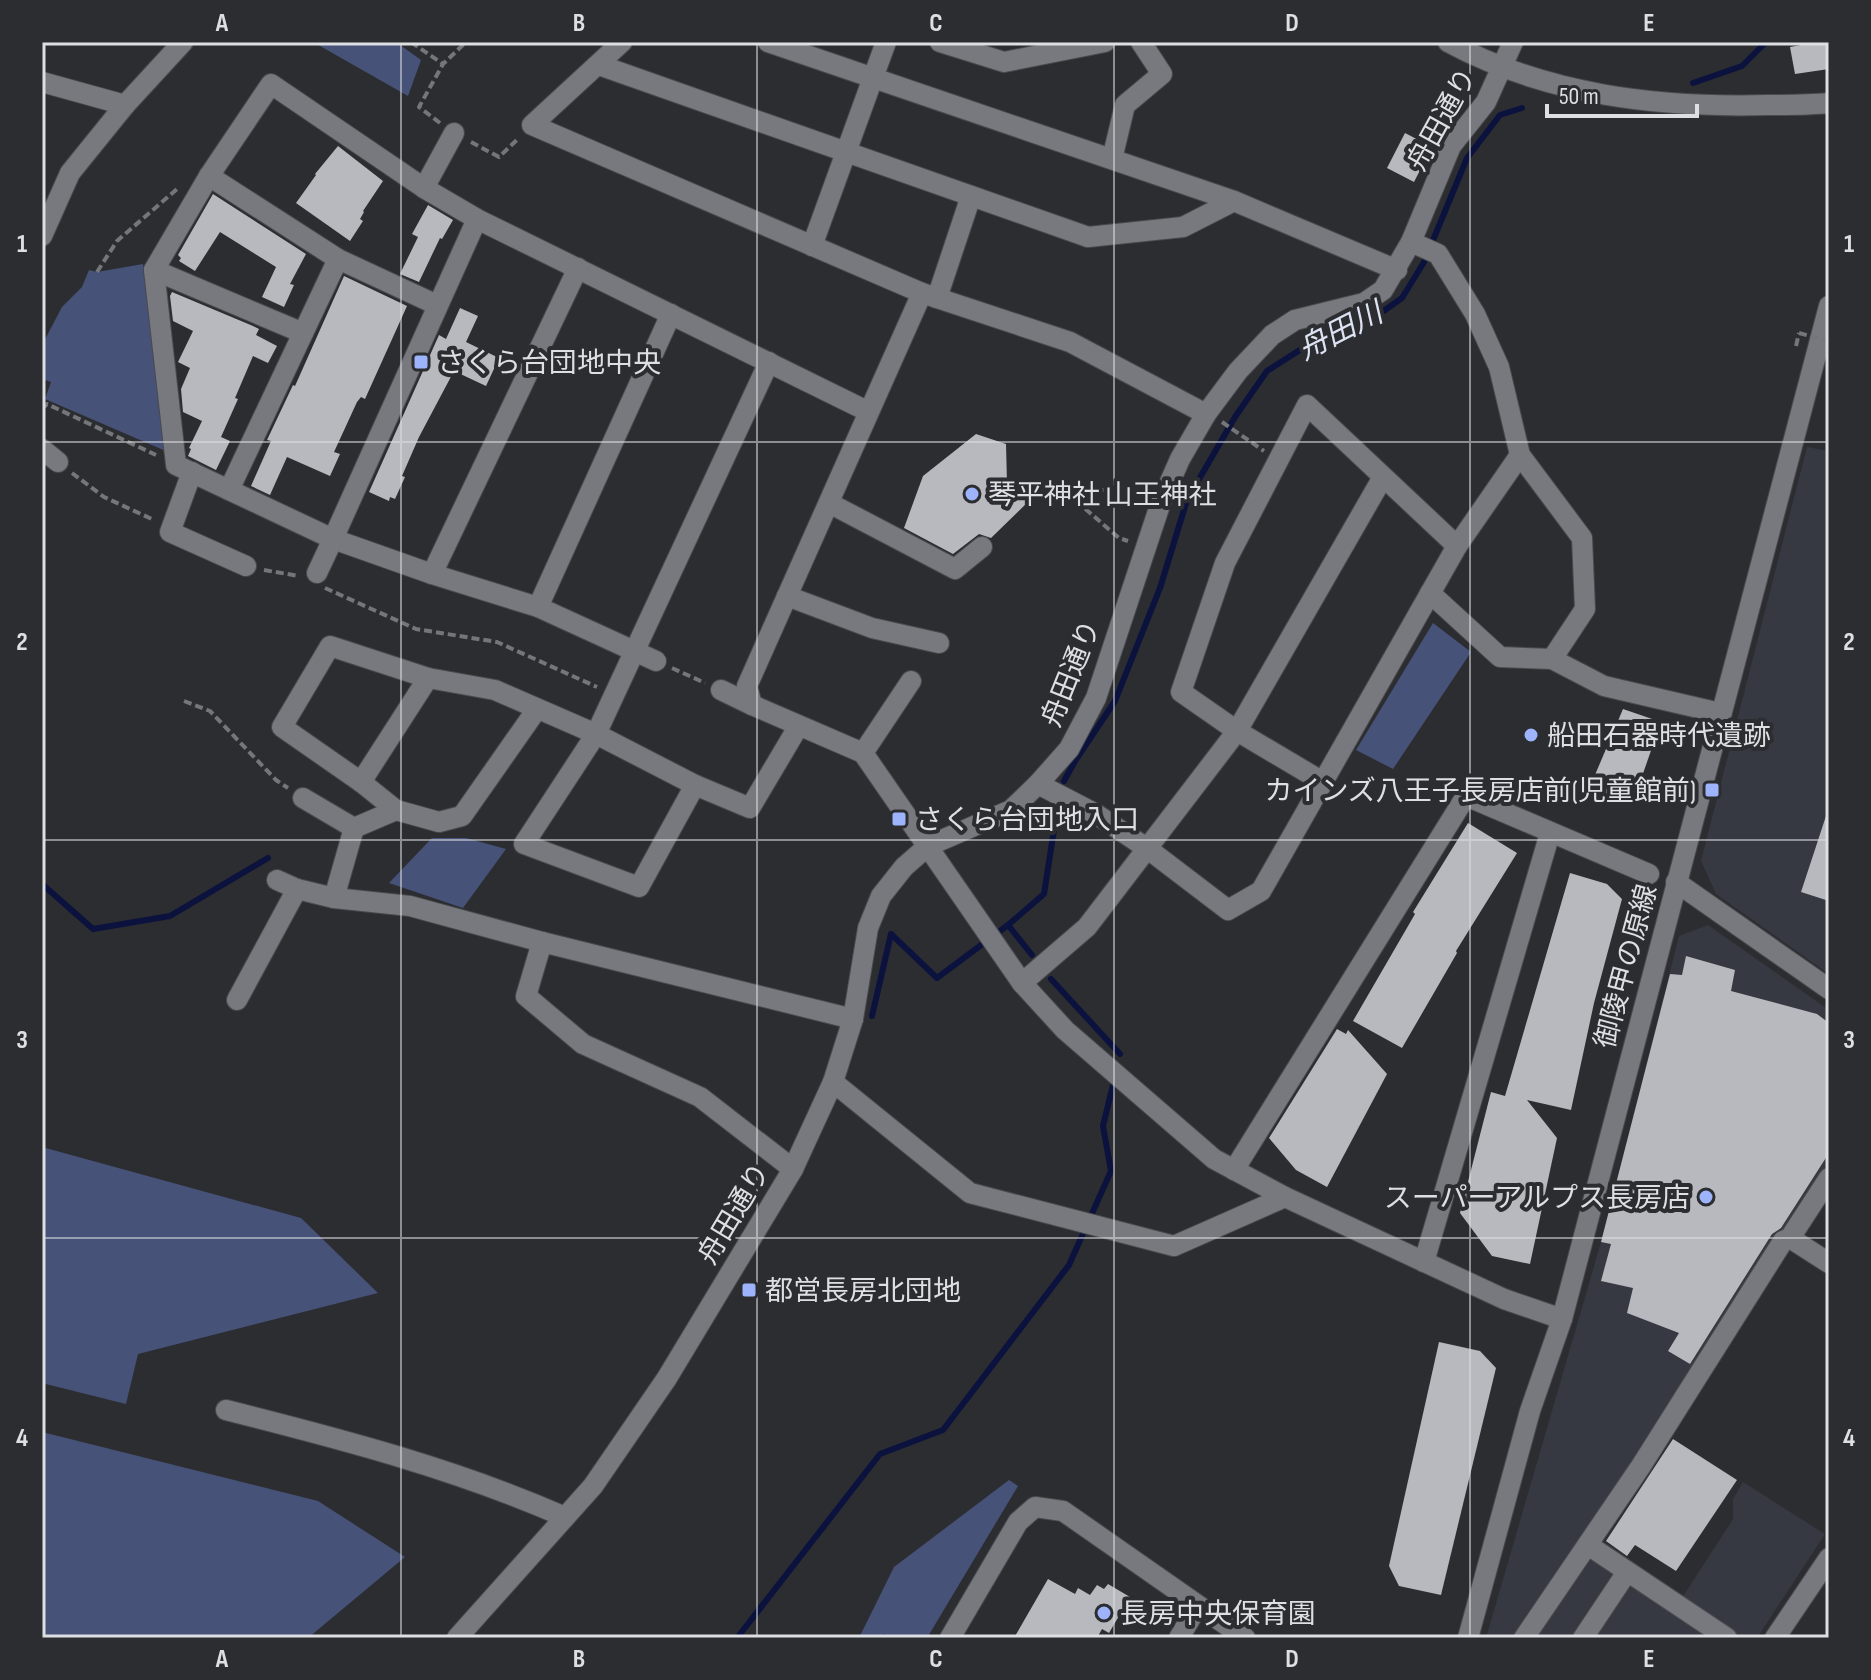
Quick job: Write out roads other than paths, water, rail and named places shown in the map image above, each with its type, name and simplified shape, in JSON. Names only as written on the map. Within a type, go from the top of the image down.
[{"type":"street","points":[[42,236],[49,201],[125,105],[183,42]]},
{"type":"street","points":[[622,42],[532,125],[929,296],[1070,342],[1206,414]]},
{"type":"street","points":[[768,42],[1234,201],[1397,270]]},
{"type":"street","points":[[812,246],[886,42]]},
{"type":"street","points":[[940,42],[1004,62],[1105,42]]},
{"type":"street","points":[[1112,159],[1125,105],[1162,74],[1141,42]]},
{"type":"street","points":[[1448,42],[1540,81],[1590,93],[1704,106],[1829,103]]},
{"type":"street","name":"舟田通り","points":[[457,1638],[593,1486],[667,1378],[793,1169],[833,1082],[853,1019],[868,928],[881,896],[904,867],[928,846],[1011,810],[1069,749],[1096,698],[1161,502],[1180,459],[1206,414],[1238,371],[1272,335],[1295,320],[1364,303],[1383,290],[1414,244],[1451,146],[1486,102],[1513,42]]},
{"type":"street","points":[[599,65],[1088,237],[1183,227],[1234,201]]},
{"type":"street","points":[[42,82],[125,105]]},
{"type":"street","points":[[246,566],[170,532],[184,468],[154,270],[209,176],[271,84],[424,188],[477,219],[867,411]]},
{"type":"street","points":[[424,188],[454,133]]},
{"type":"street","points":[[209,176],[338,259],[437,305]]},
{"type":"street","points":[[752,705],[747,686],[867,411],[929,296],[971,196]]},
{"type":"street","points":[[310,578],[333,539],[477,219]]},
{"type":"street","points":[[1414,244],[1438,254],[1475,314],[1499,367],[1520,455],[1582,538],[1585,609],[1552,659]]},
{"type":"street","points":[[229,490],[338,259]]},
{"type":"street","points":[[432,574],[578,268]]},
{"type":"street","points":[[154,270],[303,333]]},
{"type":"street","name":"御陵甲の原線","points":[[1468,1638],[1530,1411],[1562,1319],[1829,306]]},
{"type":"street","points":[[538,607],[671,314]]},
{"type":"street","points":[[695,785],[639,887],[524,844],[596,734],[769,362]]},
{"type":"street","points":[[1323,782],[1237,731],[1181,692],[1225,563],[1307,405],[1457,546]]},
{"type":"street","points":[[1038,784],[1096,814],[1228,910],[1261,891],[1457,546],[1520,455]]},
{"type":"street","points":[[184,468],[333,539],[538,607],[656,661]]},
{"type":"street","points":[[1022,983],[1087,927],[1237,731],[1383,477]]},
{"type":"street","points":[[829,503],[955,569],[982,547]]},
{"type":"street","points":[[1430,593],[1500,657],[1552,659],[1604,686],[1720,713]]},
{"type":"street","points":[[787,596],[872,628],[939,643]]},
{"type":"street","points":[[537,709],[462,816],[439,822],[396,810],[282,727],[330,646],[428,678],[495,690],[596,734],[695,785],[750,808],[798,727]]},
{"type":"street","points":[[361,782],[428,678]]},
{"type":"street","points":[[863,753],[911,681]]},
{"type":"street","points":[[721,690],[798,727],[863,753],[1022,983],[1065,1030],[1214,1159],[1285,1197],[1504,1299],[1562,1319]]},
{"type":"street","points":[[1234,1170],[1466,796],[1649,874]]},
{"type":"street","points":[[303,798],[354,828]]},
{"type":"street","points":[[354,828],[396,810]]},
{"type":"street","points":[[334,898],[354,828]]},
{"type":"street","points":[[1424,1262],[1550,833]]},
{"type":"street","points":[[277,880],[297,889],[334,898],[410,906],[853,1019]]},
{"type":"street","points":[[1676,882],[1829,989]]},
{"type":"street","points":[[237,1000],[297,889]]},
{"type":"street","points":[[542,942],[526,996],[583,1044],[700,1097],[793,1169]]},
{"type":"street","points":[[833,1082],[970,1193],[1174,1246],[1285,1197]]},
{"type":"street","points":[[1524,1638],[1588,1545],[1783,1241],[1790,1238],[1829,1178]]},
{"type":"street","points":[[1790,1238],[1829,1263]]},
{"type":"street","points":[[226,1410],[379,1449],[531,1502],[565,1517]]},
{"type":"street","points":[[950,1638],[1018,1522],[1035,1507],[1063,1511],[1245,1638]]},
{"type":"street","points":[[1588,1545],[1727,1638]]},
{"type":"street","points":[[1775,1638],[1829,1558]]},
{"type":"street","points":[[1583,1638],[1627,1572]]},
{"type":"street","points":[[1179,1638],[1197,1607]]},
{"type":"waterway","name":"舟田川","points":[[1693,83],[1742,66],[1766,42]]},
{"type":"waterway","name":"舟田川","points":[[1064,781],[1115,701],[1160,588],[1187,500],[1235,417],[1267,371],[1331,330],[1368,322],[1402,298],[1424,262],[1467,158],[1500,115],[1522,108]]},
{"type":"waterway","points":[[1032,955],[1008,925],[1044,894],[1058,804]]},
{"type":"waterway","points":[[42,884],[93,929],[170,916],[268,858]]},
{"type":"waterway","points":[[872,1016],[891,934],[937,978],[1008,925]]},
{"type":"waterway","points":[[1051,979],[1120,1054]]},
{"type":"waterway","points":[[737,1638],[880,1454],[943,1430],[1069,1265],[1111,1171],[1103,1126],[1113,1085]]},
{"type":"place","name":"さくら台団地中央","points":[[421,362]]},
{"type":"place","name":"琴平神社 山王神社","points":[[972,494]]},
{"type":"place","name":"船田石器時代遺跡","points":[[1531,735]]},
{"type":"place","name":"カインズ八王子長房店前(児童館前)","points":[[1712,790]]},
{"type":"place","name":"さくら台団地入口","points":[[899,819]]},
{"type":"place","name":"スーパーアルプス長房店","points":[[1706,1197]]},
{"type":"place","name":"都営長房北団地","points":[[749,1290]]},
{"type":"place","name":"長房中央保育園","points":[[1104,1613]]}]
